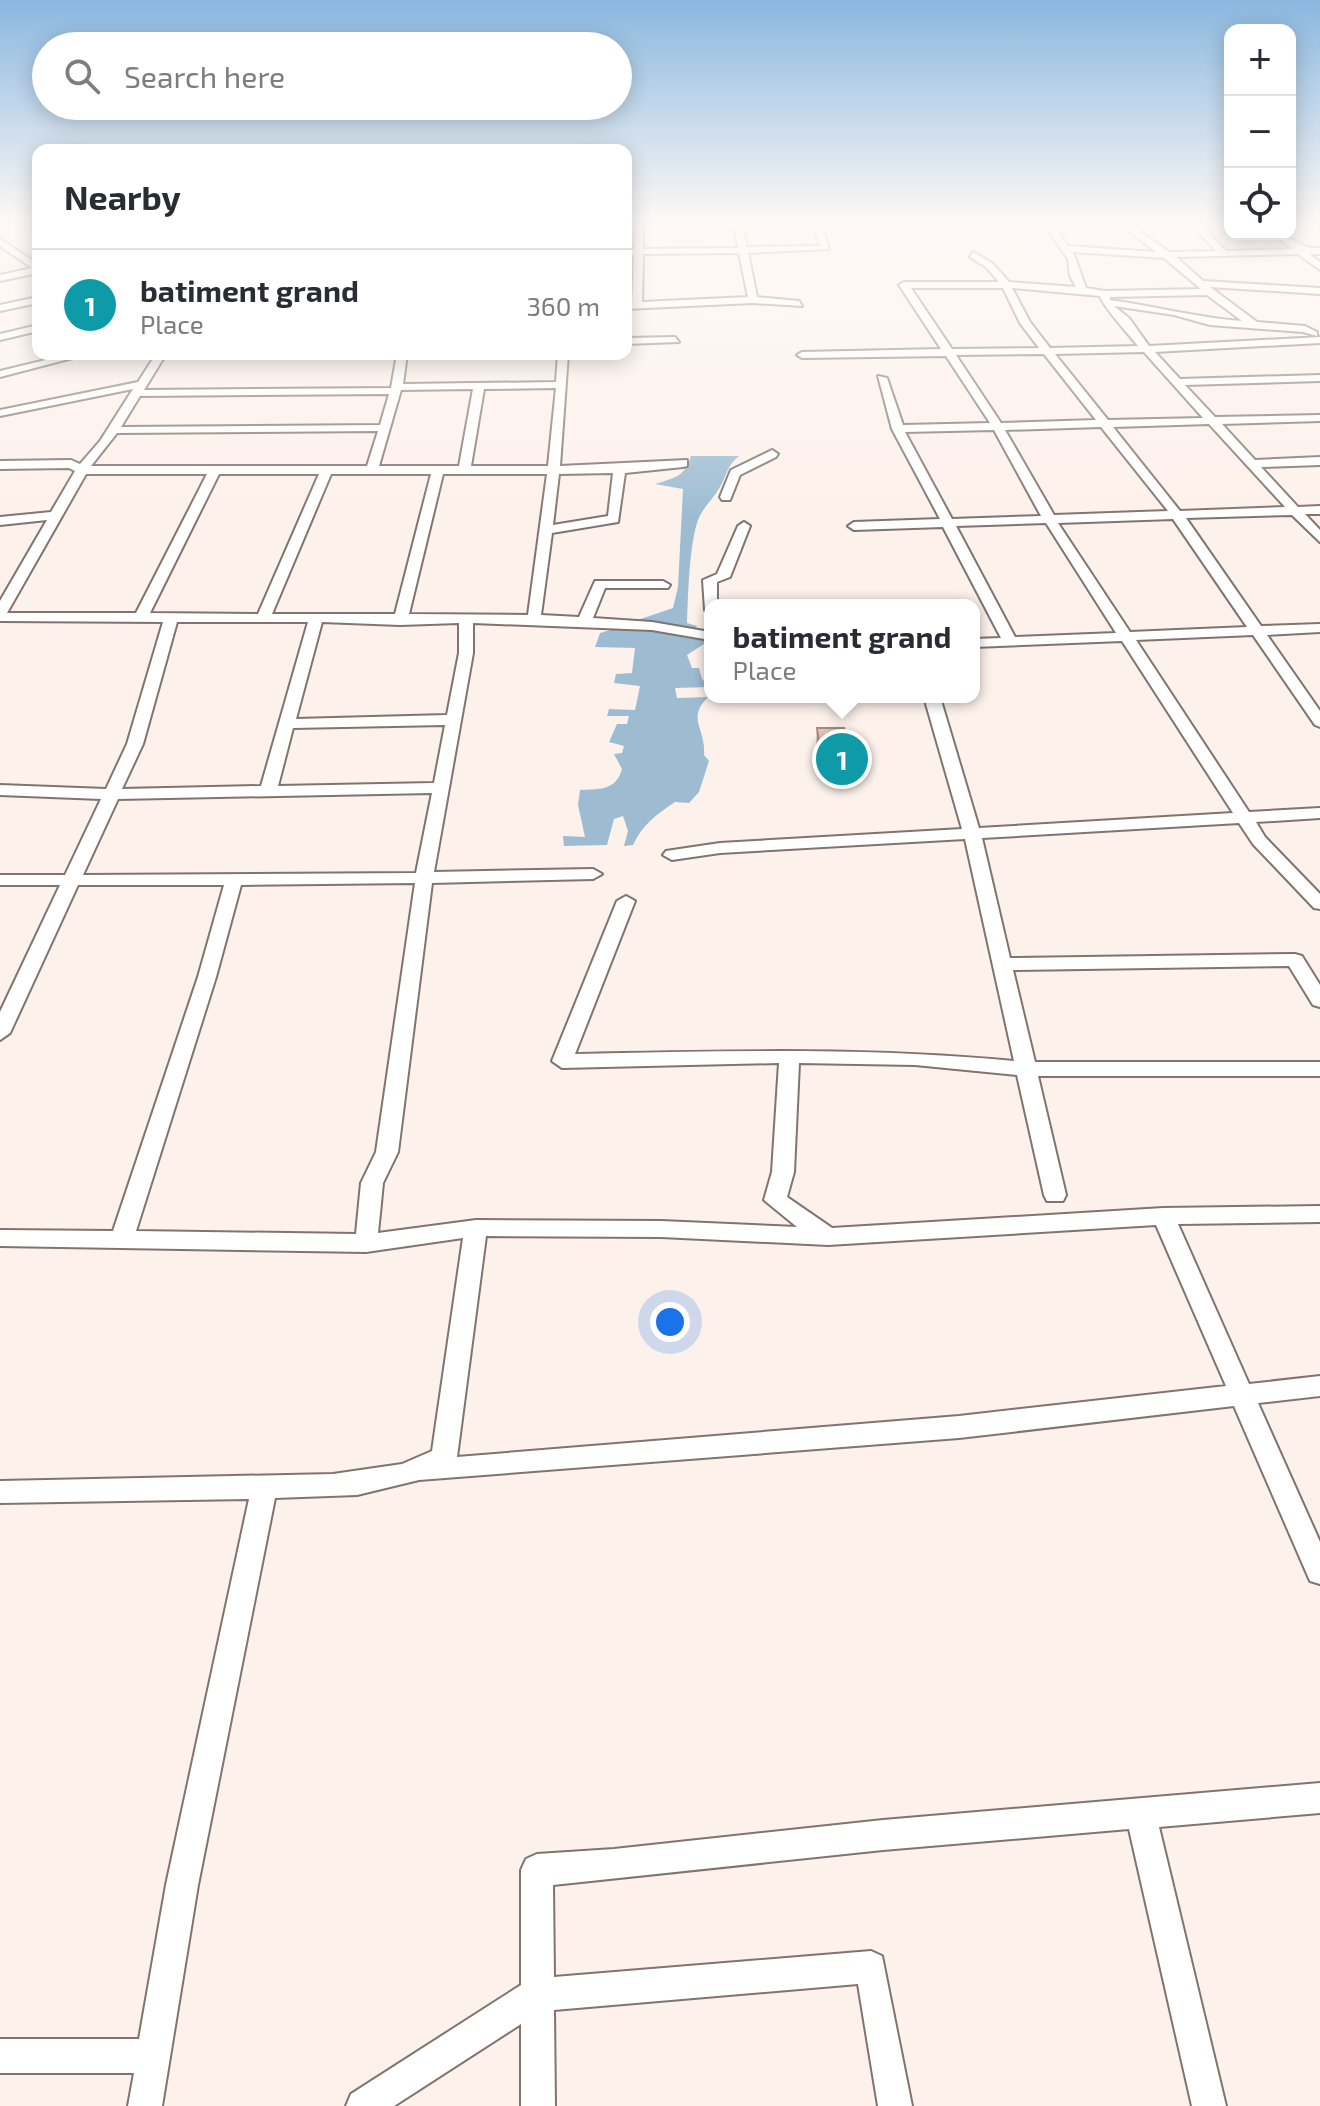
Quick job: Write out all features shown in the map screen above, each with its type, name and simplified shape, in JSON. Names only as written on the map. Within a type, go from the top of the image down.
[{"type":"street","points":[[927,321],[998,427],[1050,520],[1244,818],[1259,840],[1320,904]]},
{"type":"street","points":[[1024,321],[1177,515],[1320,722]]},
{"type":"street","points":[[1125,321],[1320,538]]},
{"type":"street","points":[[1207,321],[1305,329],[1320,340]]},
{"type":"street","points":[[1249,321],[1255,326]]},
{"type":"street","points":[[0,337],[32,329]]},
{"type":"street","points":[[632,341],[675,340]]},
{"type":"street","points":[[802,355],[1148,349],[1320,340]]},
{"type":"street","points":[[0,374],[58,360]]},
{"type":"street","points":[[157,360],[114,430],[82,470],[0,615],[262,620],[534,619],[652,626],[704,635]]},
{"type":"street","points":[[372,469],[396,389],[401,360]]},
{"type":"street","points":[[534,619],[554,470],[563,360]]},
{"type":"street","points":[[882,378],[898,429],[1011,642]]},
{"type":"street","points":[[1178,382],[1320,378]]},
{"type":"street","points":[[0,413],[140,389],[396,389],[561,385]]},
{"type":"street","points":[[465,468],[479,387]]},
{"type":"street","points":[[898,429],[1320,418]]},
{"type":"street","points":[[114,430],[384,428]]},
{"type":"street","points":[[726,497],[735,473],[772,454]]},
{"type":"street","points":[[1251,464],[1320,461]]},
{"type":"street","points":[[0,465],[71,464],[82,470],[554,470],[619,469],[683,463]]},
{"type":"street","points":[[400,621],[438,468]]},
{"type":"street","points":[[553,529],[614,519],[619,469]]},
{"type":"street","points":[[140,619],[215,470]]},
{"type":"street","points":[[262,620],[327,470]]},
{"type":"street","points":[[854,526],[1320,510]]},
{"type":"street","points":[[0,521],[54,516]]},
{"type":"street","points":[[710,599],[710,580],[723,577],[744,526]]},
{"type":"street","points":[[584,622],[600,584],[663,585]]},
{"type":"street","points":[[0,1033],[135,744],[171,619]]},
{"type":"street","points":[[268,791],[316,620]]},
{"type":"street","points":[[366,1243],[372,1183],[387,1152],[424,879],[451,720],[466,653],[466,621]]},
{"type":"street","points":[[980,643],[1320,628]]},
{"type":"street","points":[[934,703],[972,833],[1029,1069],[1055,1195]]},
{"type":"street","points":[[285,724],[451,720]]},
{"type":"street","points":[[0,790],[113,794],[440,788]]},
{"type":"street","points":[[672,855],[720,848],[1320,813]]},
{"type":"street","points":[[0,880],[424,879],[593,874]]},
{"type":"street","points":[[122,1239],[207,977],[234,880]]},
{"type":"street","points":[[626,901],[562,1061],[789,1056],[915,1058],[1029,1069],[1320,1069]]},
{"type":"street","points":[[1003,964],[1116,959],[1295,960],[1320,1001]]},
{"type":"street","points":[[789,1056],[783,1172],[775,1200],[828,1237]]},
{"type":"street","points":[[0,1238],[366,1243],[476,1228],[661,1229],[828,1237],[1163,1216],[1320,1214]]},
{"type":"street","points":[[1163,1216],[1320,1572]]},
{"type":"street","points":[[421,1472],[444,1457],[476,1228]]},
{"type":"street","points":[[0,1492],[264,1487],[377,1481],[421,1472],[959,1427],[1320,1386]]},
{"type":"street","points":[[145,2106],[182,1885],[264,1487]]},
{"type":"street","points":[[538,2106],[537,1870],[614,1865],[1140,1811],[1320,1798]]},
{"type":"street","points":[[1140,1811],[1209,2106]]},
{"type":"street","points":[[363,2106],[536,1995],[871,1967],[895,2106]]},
{"type":"street","points":[[0,2056],[152,2056]]},
{"type":"water","points":[[691,456],[739,456],[702,512],[694,534],[687,623],[697,626],[695,631],[629,623],[673,608],[678,587],[683,489],[655,484],[682,473]]},
{"type":"water","points":[[625,626],[702,636],[704,644],[687,655],[692,668],[699,668],[704,687],[675,688],[677,698],[704,697],[698,718],[704,755],[709,761],[699,792],[689,803],[675,802],[656,816],[645,826],[633,845],[624,846],[628,831],[623,816],[614,819],[607,845],[564,846],[563,836],[585,837],[578,805],[580,790],[600,789],[611,785],[619,776],[622,769],[614,754],[622,753],[624,746],[609,742],[617,724],[627,724],[629,716],[607,716],[609,709],[635,710],[640,686],[614,683],[616,674],[632,673],[635,648],[595,647],[600,633]]},
{"type":"building","points":[[817,728],[844,728],[849,750],[820,751]]},
{"type":"place","name":"batiment grand","points":[[842,759]]}]
